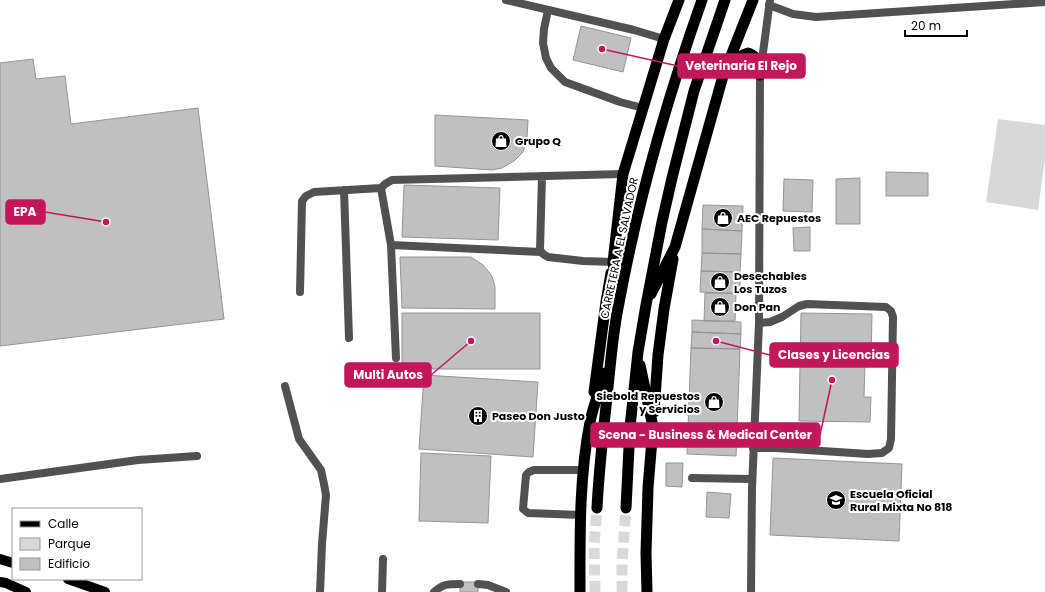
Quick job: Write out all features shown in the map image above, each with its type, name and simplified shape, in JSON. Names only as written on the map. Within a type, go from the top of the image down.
[{"type":"highway","points":[[580,592],[580,538],[583,470],[606,302],[613,262],[623,174],[664,39],[679,0]]},
{"type":"highway","name":"CARRETERA A EL SALVADOR","points":[[597,508],[599,474],[618,304],[638,214],[660,129],[702,0]]},
{"type":"highway","points":[[626,508],[630,427],[638,352],[662,222],[694,91],[725,0]]},
{"type":"highway","points":[[647,592],[646,553],[648,488],[658,355],[664,309],[676,247],[723,76],[753,0]]},
{"type":"highway","points":[[723,76],[738,57],[748,53],[752,54],[756,58],[760,75]]},
{"type":"highway","points":[[646,305],[676,247]]},
{"type":"highway","points":[[613,262],[618,304]]},
{"type":"highway","points":[[590,421],[612,349]]},
{"type":"highway","points":[[638,352],[653,427]]},
{"type":"main road","points":[[0,559],[12,563]]},
{"type":"main road","points":[[71,580],[105,592]]},
{"type":"main road","points":[[0,582],[6,583],[26,592]]},
{"type":"street","points":[[506,0],[634,30],[664,39]]},
{"type":"street","points":[[751,592],[752,479],[759,322],[760,75],[769,2],[793,14],[816,17],[1045,2]]},
{"type":"street","points":[[548,10],[543,43],[546,58],[551,68],[565,82],[620,102],[643,108]]},
{"type":"street","points":[[300,292],[302,201],[306,196],[314,192],[381,188],[392,180],[623,174]]},
{"type":"street","points":[[541,252],[542,176]]},
{"type":"street","points":[[381,188],[391,245],[396,358]]},
{"type":"street","points":[[344,190],[349,338]]},
{"type":"street","points":[[391,245],[541,252],[548,257],[583,261],[613,262]]},
{"type":"street","points":[[753,448],[868,454],[882,453],[889,448],[891,438],[893,317],[891,311],[886,307],[807,304],[799,306],[782,317],[770,322],[759,322]]},
{"type":"street","points":[[284,386],[299,438],[321,470],[326,495],[320,592]]},
{"type":"street","points":[[0,479],[138,460],[197,456]]},
{"type":"street","points":[[581,515],[528,513],[523,510],[526,476],[529,472],[534,470],[583,470]]},
{"type":"street","points":[[692,478],[752,479]]},
{"type":"street","points":[[382,592],[383,559]]},
{"type":"street","points":[[434,592],[439,587],[447,584],[460,584]]},
{"type":"street","points":[[478,584],[488,585],[506,592]]},
{"type":"green space","points":[[998,119],[1045,125],[1045,160],[1038,210],[986,202]]},
{"type":"building","points":[[581,26],[631,38],[623,72],[573,60]]},
{"type":"building","points":[[33,59],[36,79],[65,76],[71,124],[198,108],[224,319],[0,346],[0,63]]},
{"type":"building","points":[[435,115],[528,120],[527,138],[523,152],[514,161],[502,168],[492,170],[435,166]]},
{"type":"building","points":[[886,172],[928,173],[928,196],[886,196]]},
{"type":"building","points":[[860,178],[860,224],[836,224],[836,179]]},
{"type":"building","points":[[784,179],[813,180],[812,212],[783,211]]},
{"type":"building","points":[[404,185],[500,188],[498,240],[402,237]]},
{"type":"building","name":"AEC Repuestos","points":[[703,205],[743,206],[742,231],[702,229]]},
{"type":"building","points":[[810,227],[810,251],[794,251],[793,228]]},
{"type":"building","points":[[702,229],[742,231],[741,254],[702,253]]},
{"type":"building","points":[[702,253],[741,254],[740,272],[701,271]]},
{"type":"building","points":[[400,257],[471,257],[483,265],[492,276],[495,287],[495,309],[402,308]]},
{"type":"building","name":"Desechables Los Tuzos","points":[[701,271],[740,272],[740,294],[700,292]]},
{"type":"building","name":"Don Pan","points":[[705,293],[736,293],[735,321],[704,321]]},
{"type":"building","points":[[402,313],[540,313],[540,369],[402,369]]},
{"type":"building","points":[[801,313],[872,314],[871,363],[865,363],[864,397],[871,397],[870,422],[799,421]]},
{"type":"building","points":[[692,320],[741,322],[741,334],[692,332]]},
{"type":"building","points":[[692,332],[741,334],[740,349],[691,348]]},
{"type":"building","name":"Siebold Repuestos y Servicios","points":[[691,348],[740,349],[736,456],[687,454]]},
{"type":"building","name":"Paseo Don Justo","points":[[424,375],[538,382],[533,457],[419,449]]},
{"type":"building","points":[[421,453],[491,456],[488,523],[419,521]]},
{"type":"building","name":"Escuela Oficial Rural Mixta No 818","points":[[773,458],[902,464],[899,541],[770,535]]},
{"type":"building","points":[[666,463],[683,463],[682,487],[666,486]]},
{"type":"building","points":[[707,492],[731,494],[729,518],[706,517]]},
{"type":"building","points":[[460,582],[478,582],[478,592],[460,592]]},
{"type":"tunnel","points":[[595,592],[594,545],[597,508]]},
{"type":"tunnel","points":[[622,592],[622,563],[626,508]]},
{"type":"place","name":"Veterinaria El Rejo","points":[[602,49]]},
{"type":"place","name":"Grupo Q","points":[[501,141]]},
{"type":"place","name":"AEC Repuestos","points":[[723,218]]},
{"type":"place","name":"EPA","points":[[106,222]]},
{"type":"place","name":"Desechables Los Tuzos","points":[[720,282]]},
{"type":"place","name":"Don Pan","points":[[720,307]]},
{"type":"place","name":"Multi Autos","points":[[471,341]]},
{"type":"place","name":"Clases y Licencias","points":[[716,341]]},
{"type":"place","name":"Scena - Business & Medical Center","points":[[832,380]]},
{"type":"place","name":"Siebold Repuestos y Servicios","points":[[714,402]]},
{"type":"place","name":"Paseo Don Justo","points":[[478,416]]},
{"type":"place","name":"Escuela Oficial Rural Mixta No 818","points":[[836,500]]}]
